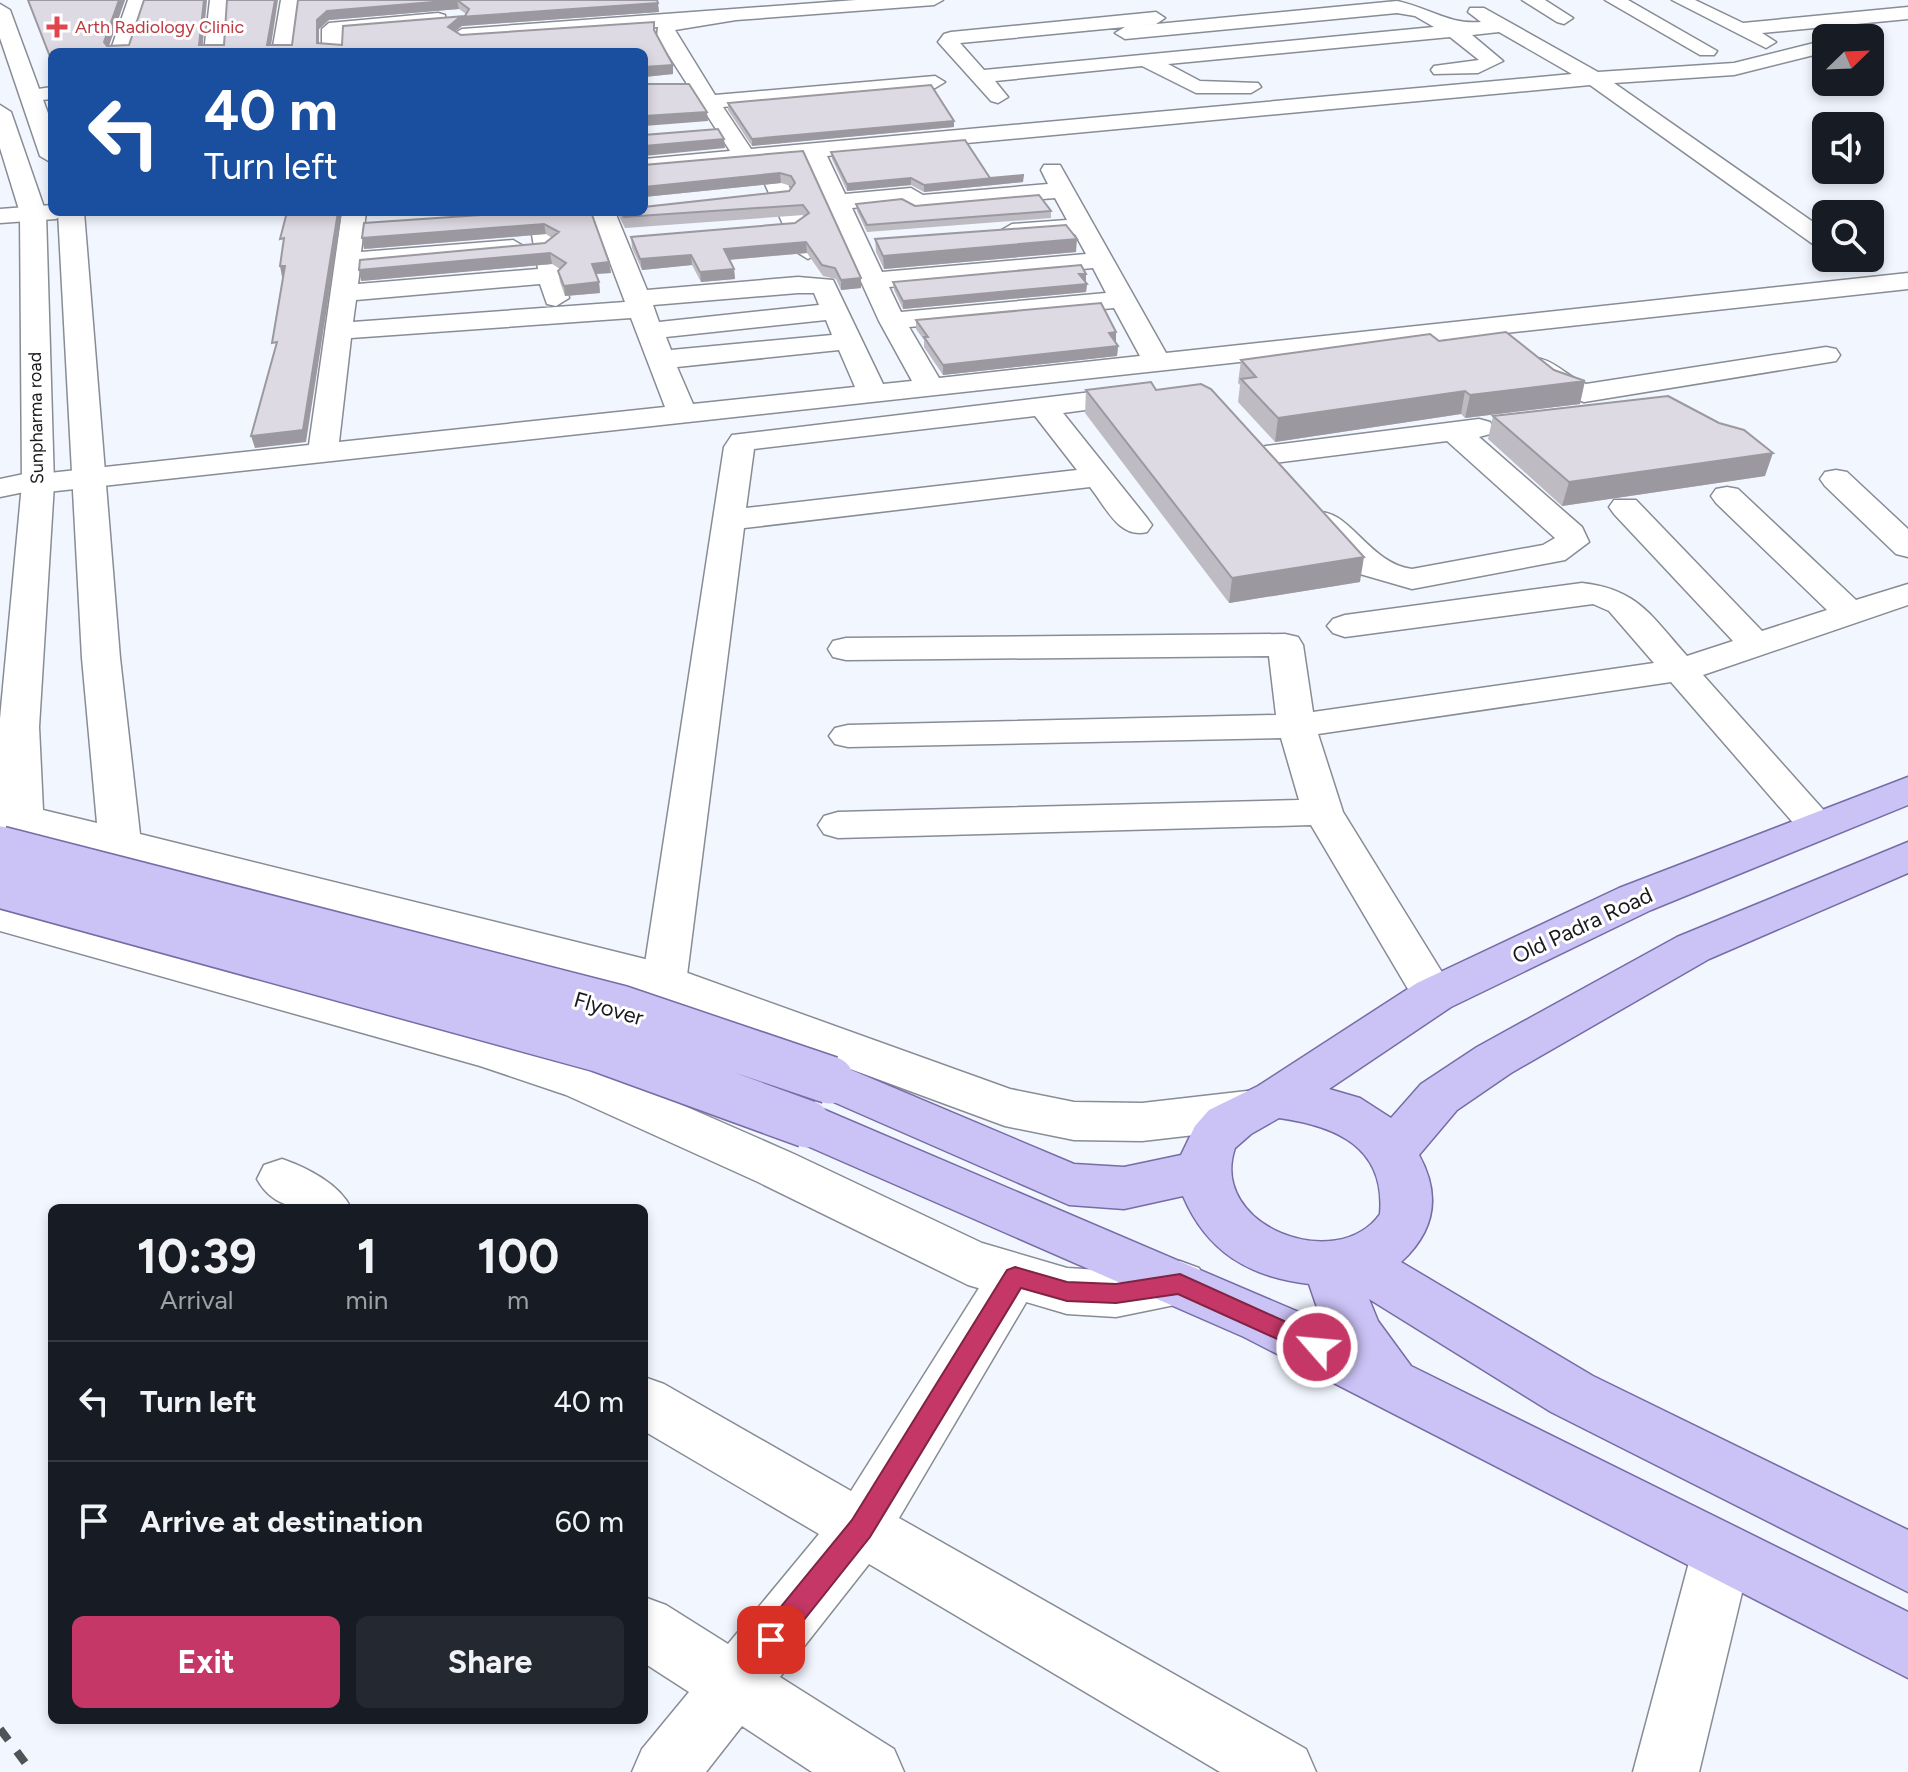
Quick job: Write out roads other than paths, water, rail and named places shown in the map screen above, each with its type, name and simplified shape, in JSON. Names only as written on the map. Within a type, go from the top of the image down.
[{"type":"main road","name":"Old Padra Road","points":[[1262,1105],[1434,995],[1635,899],[1816,824],[1908,790]]},
{"type":"main road","name":"Flyover","points":[[7,826],[620,1009],[830,1080],[1069,1184],[1124,1188],[1203,1171]]},
{"type":"main road","points":[[1393,1150],[1439,1097],[1494,1060],[1693,948],[1908,856]]},
{"type":"main road","name":"Flyover","points":[[0,884],[598,1048],[807,1124],[1264,1320],[1908,1646]]},
{"type":"main road","points":[[1262,1105],[1341,1112],[1370,1128],[1393,1150],[1406,1176],[1409,1203],[1401,1228],[1381,1248],[1342,1262],[1283,1259],[1251,1244],[1225,1224],[1209,1198],[1203,1171],[1209,1146],[1224,1125],[1262,1105]]},
{"type":"main road","points":[[1342,1262],[1342,1311],[1366,1354],[1397,1387]]},
{"type":"main road","points":[[1342,1262],[1572,1394],[1908,1562]]},
{"type":"street","points":[[121,48],[137,0]]},
{"type":"street","points":[[214,48],[219,0]]},
{"type":"street","points":[[283,48],[290,0]]},
{"type":"street","points":[[332,48],[332,29],[342,25],[459,18],[462,43],[687,19],[934,0]]},
{"type":"street","points":[[1454,0],[1594,78],[1812,232]]},
{"type":"street","points":[[1531,0],[1571,8]]},
{"type":"street","points":[[1614,0],[1707,51]]},
{"type":"street","points":[[1688,3],[1734,2]]},
{"type":"street","points":[[1688,3],[1792,55]]},
{"type":"street","points":[[867,5],[881,23]]},
{"type":"street","points":[[1029,131],[948,42],[958,36],[988,32],[1118,27],[1397,7],[1421,12],[1455,31],[1493,61],[1490,64],[1414,72]]},
{"type":"street","points":[[0,10],[41,94],[48,133]]},
{"type":"street","points":[[988,32],[974,19],[1168,11],[1118,27]]},
{"type":"street","points":[[1740,29],[1908,13]]},
{"type":"street","points":[[687,19],[670,24],[665,30],[660,49],[682,61],[726,128],[754,157],[781,193],[808,251]]},
{"type":"street","points":[[981,76],[1502,26]]},
{"type":"street","points":[[1884,32],[1908,26]]},
{"type":"street","points":[[1118,27],[1151,61],[1196,87],[1223,89],[1271,85]]},
{"type":"street","points":[[648,166],[1594,78],[1734,69],[1812,50]]},
{"type":"street","points":[[670,83],[695,81]]},
{"type":"street","points":[[684,108],[935,82]]},
{"type":"street","name":"Sunpharma road","points":[[0,112],[45,213],[38,482],[19,727],[7,826],[16,920]]},
{"type":"street","points":[[699,131],[755,124]]},
{"type":"street","points":[[885,145],[927,226]]},
{"type":"street","points":[[814,152],[892,321],[924,376]]},
{"type":"street","points":[[836,202],[913,199],[1058,180],[1152,352]]},
{"type":"street","points":[[750,196],[781,193]]},
{"type":"street","points":[[0,216],[45,213]]},
{"type":"street","points":[[71,216],[92,479],[101,658],[120,845]]},
{"type":"street","points":[[541,216],[559,315]]},
{"type":"street","points":[[604,216],[682,414]]},
{"type":"street","points":[[323,453],[348,261],[362,220]]},
{"type":"street","points":[[765,226],[795,223]]},
{"type":"street","points":[[993,233],[1083,226]]},
{"type":"street","points":[[613,239],[644,236]]},
{"type":"street","points":[[855,243],[886,241]]},
{"type":"street","points":[[348,261],[418,243],[546,244]]},
{"type":"street","points":[[418,243],[419,286]]},
{"type":"street","points":[[873,281],[1102,260]]},
{"type":"street","points":[[1876,272],[1896,282],[1908,301]]},
{"type":"street","points":[[343,293],[552,275]]},
{"type":"street","points":[[0,488],[873,394],[924,376],[1152,352],[1488,327],[1896,282]]},
{"type":"street","points":[[892,321],[1124,299]]},
{"type":"street","points":[[339,331],[559,315],[837,311],[873,394]]},
{"type":"street","points":[[1488,327],[1560,384],[1584,393],[1826,355]]},
{"type":"street","points":[[659,360],[850,341]]},
{"type":"street","points":[[664,983],[739,447],[743,441],[1189,389]]},
{"type":"street","points":[[1042,405],[1136,525]]},
{"type":"street","points":[[1562,418],[1671,407]]},
{"type":"street","points":[[1454,431],[1570,534],[1573,542],[1553,553],[1412,579],[1390,578],[1363,562],[1257,445],[1500,425]]},
{"type":"street","points":[[730,520],[1098,477]]},
{"type":"street","points":[[1836,479],[1908,547]]},
{"type":"street","points":[[1727,496],[1850,613]]},
{"type":"street","points":[[1625,507],[1756,645]]},
{"type":"street","points":[[1345,626],[1582,593],[1600,595],[1621,604],[1681,670],[1755,761],[1816,824]]},
{"type":"street","points":[[848,736],[1296,726],[1681,670],[1908,594]]},
{"type":"street","points":[[846,649],[1285,645],[1296,726],[1323,812],[1434,995]]},
{"type":"street","points":[[838,825],[1323,812]]},
{"type":"street","points":[[7,826],[120,845],[664,983],[1005,1107],[1074,1121],[1115,1122],[1262,1105]]},
{"type":"street","points":[[16,920],[490,1051],[583,1082],[776,1168],[968,1262],[1015,1277],[1067,1291],[1116,1294],[1180,1284]]},
{"type":"street","points":[[282,1179],[320,1204]]},
{"type":"street","points":[[665,1772],[861,1528],[1015,1277]]},
{"type":"street","points":[[648,1404],[1283,1772]]},
{"type":"street","points":[[1666,1772],[1722,1551]]},
{"type":"street","points":[[648,1630],[871,1772]]},
{"type":"railway","points":[[0,1729],[32,1772]]},
{"type":"place","name":"Arth Radiology Clinic","points":[[57,27]]}]
